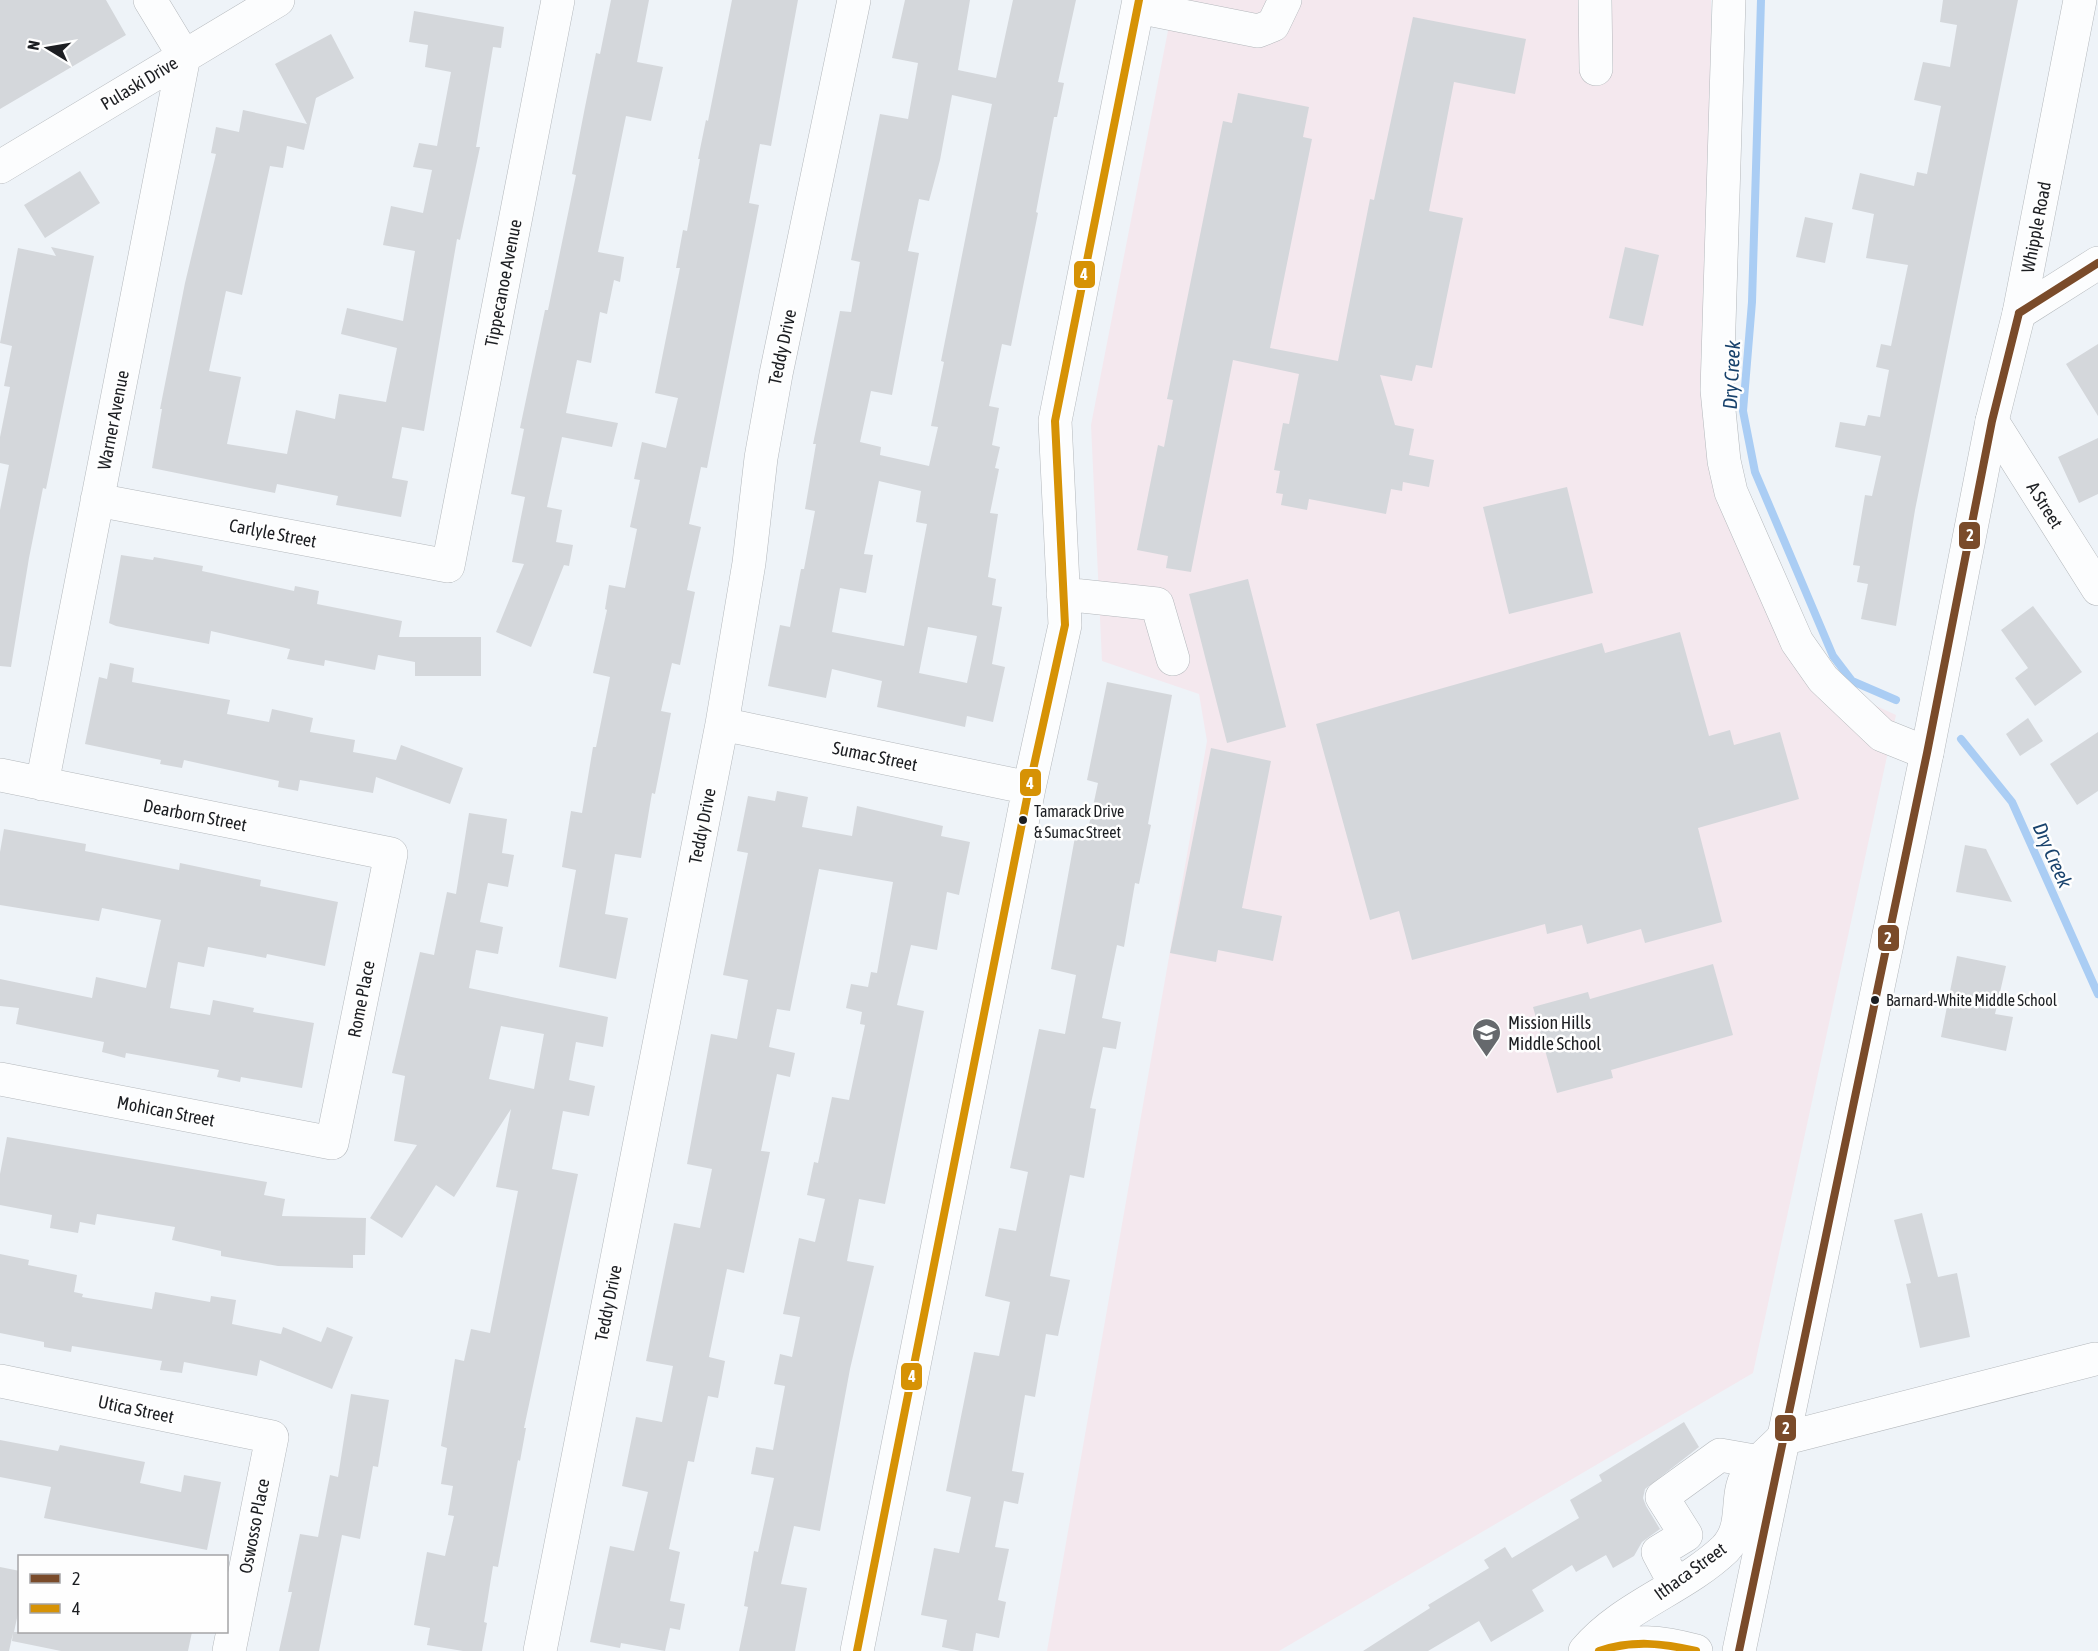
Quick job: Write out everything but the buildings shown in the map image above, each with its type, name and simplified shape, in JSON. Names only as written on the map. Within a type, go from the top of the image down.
[{"type":"street","points":[[150,0],[184,56]]},
{"type":"street","name":"Pulaski Drive","points":[[0,167],[278,0]]},
{"type":"street","name":"Tippecanoe Avenue","points":[[448,566],[558,0]]},
{"type":"street","name":"Teddy Drive","points":[[540,1651],[722,724],[749,564],[760,458],[854,0]]},
{"type":"street","points":[[857,1651],[1029,788],[1065,625],[1054,421],[1138,3],[1258,31],[1272,25],[1285,0]]},
{"type":"street","points":[[1595,0],[1596,69]]},
{"type":"street","points":[[1729,0],[1717,390],[1724,462],[1731,492],[1797,642],[1823,679],[1882,735],[1927,753]]},
{"type":"street","name":"Whipple Road","points":[[1739,1651],[1771,1451],[1927,753],[1992,421],[2019,313],[2080,0]]},
{"type":"street","name":"Warner Avenue","points":[[42,784],[184,56]]},
{"type":"street","points":[[2019,313],[2098,263]]},
{"type":"street","name":"A Street","points":[[1992,421],[2098,589]]},
{"type":"street","name":"Carlyle Street","points":[[97,500],[448,566]]},
{"type":"street","points":[[1063,594],[1157,604],[1173,659]]},
{"type":"street","name":"Sumac Street","points":[[722,724],[1029,788]]},
{"type":"street","name":"Dearborn Street","points":[[0,775],[390,854]]},
{"type":"street","name":"Rome Place","points":[[332,1143],[390,854]]},
{"type":"street","name":"Mohican Street","points":[[0,1079],[332,1143]]},
{"type":"street","points":[[1675,1584],[1659,1552],[1686,1535],[1662,1497],[1720,1455],[1771,1451],[2095,1359]]},
{"type":"street","name":"Utica Street","points":[[0,1381],[272,1437]]},
{"type":"street","name":"Oswosso Place","points":[[229,1651],[272,1437]]},
{"type":"street","name":"Ithaca Street","points":[[1585,1651],[1602,1631],[1725,1549],[1736,1535],[1746,1477],[1771,1451]]},
{"type":"street","points":[[1599,1651],[1615,1645],[1644,1641],[1672,1644],[1696,1651]]},
{"type":"shaded area","name":"Mission Hills Middle School","points":[[1174,0],[1711,0],[1710,332],[1724,497],[1848,693],[1896,715],[1753,1373],[1279,1651],[1047,1651],[1207,741],[1199,694],[1102,661],[1091,425]]},
{"type":"waterway","name":"Dry Creek","points":[[1761,0],[1752,302],[1743,411],[1755,472],[1833,656],[1852,681],[1896,700]]},
{"type":"waterway","name":"Dry Creek","points":[[1961,739],[2012,802],[2098,994]]},
{"type":"transit line","name":"4","points":[[857,1651],[1029,788],[1065,625],[1055,421],[1139,0]]},
{"type":"transit line","name":"2","points":[[2019,313],[2098,263]]},
{"type":"transit line","name":"2","points":[[1739,1651],[1927,753],[1992,421],[2019,313]]},
{"type":"transit line","name":"4","points":[[1599,1651],[1635,1644],[1672,1646],[1696,1651]]},
{"type":"place","name":"Tamarack Drive & Sumac Street","points":[[1023,820]]},
{"type":"place","name":"Barnard-White Middle School","points":[[1875,1000]]},
{"type":"place","name":"Mission Hills Middle School","points":[[1487,1058]]}]
